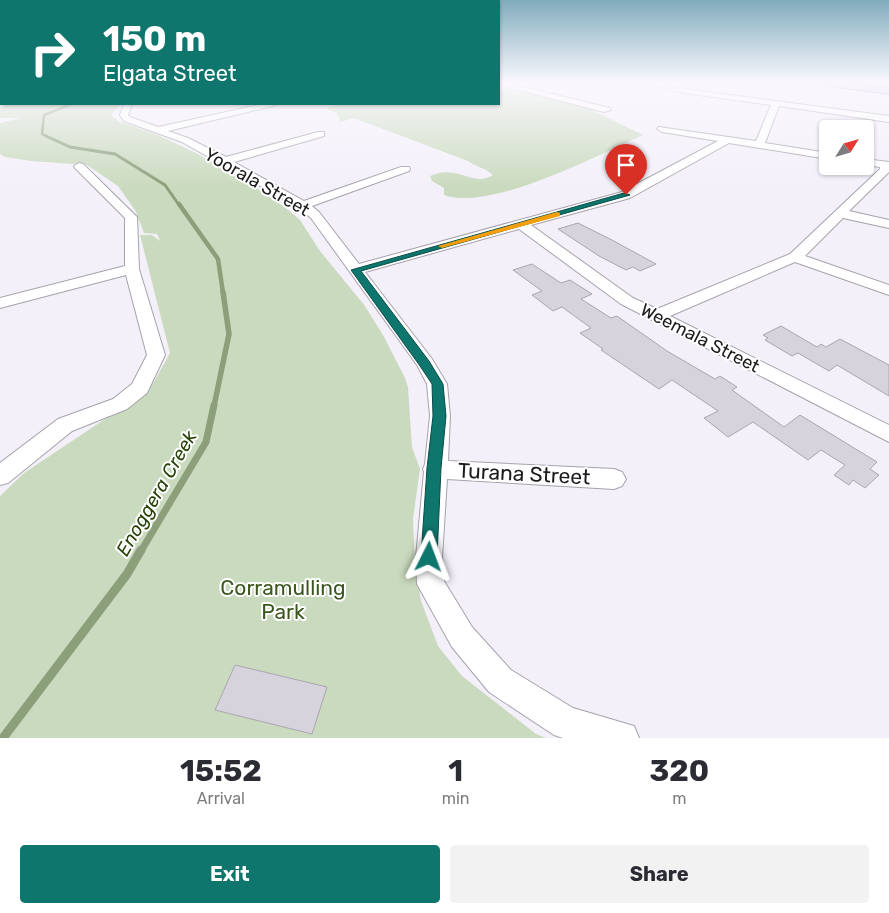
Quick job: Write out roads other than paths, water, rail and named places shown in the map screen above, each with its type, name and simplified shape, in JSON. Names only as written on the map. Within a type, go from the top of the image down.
[{"type":"street","name":"Yoorala Street","points":[[126,117],[184,140],[225,161],[303,205],[315,215],[425,363],[437,384],[440,416],[434,468],[429,557],[431,584],[462,638],[500,681],[566,723],[622,738]]},
{"type":"street","points":[[158,130],[214,117]]},
{"type":"street","points":[[759,145],[770,117]]},
{"type":"street","points":[[662,129],[819,155]]},
{"type":"street","points":[[225,161],[322,134]]},
{"type":"street","points":[[355,270],[626,195],[729,140]]},
{"type":"street","points":[[655,316],[795,257],[888,165],[874,163]]},
{"type":"street","points":[[0,476],[65,425],[120,404],[140,388],[156,355],[132,268],[131,216],[79,166]]},
{"type":"street","points":[[303,205],[404,169]]},
{"type":"street","points":[[839,213],[889,224]]},
{"type":"street","name":"Weemala Street","points":[[521,224],[627,301],[889,434]]},
{"type":"street","points":[[795,257],[889,290]]},
{"type":"street","points":[[0,303],[132,268]]},
{"type":"street","name":"Turana Street","points":[[434,468],[614,479]]},
{"type":"waterway","name":"Enoggera Creek","points":[[44,117],[42,134],[46,136]]},
{"type":"waterway","name":"Enoggera Creek","points":[[46,136],[70,147],[115,154],[165,185],[179,205]]},
{"type":"waterway","name":"Enoggera Creek","points":[[179,204],[218,259],[223,293]]},
{"type":"waterway","name":"Enoggera Creek","points":[[214,406],[229,334],[223,292]]},
{"type":"waterway","name":"Enoggera Creek","points":[[141,551],[206,442],[214,405]]},
{"type":"waterway","name":"Enoggera Creek","points":[[3,738],[127,574],[141,550]]},
{"type":"park label","name":"Corramulling Park","points":[[283,600]]}]
